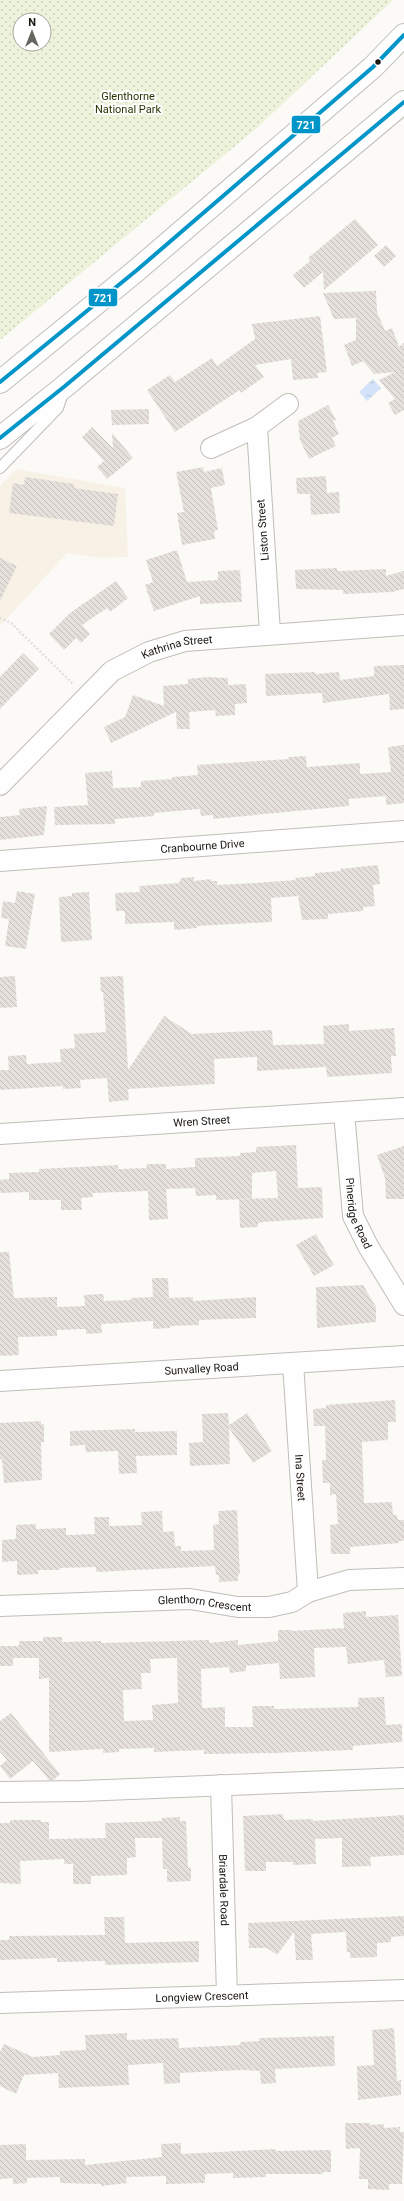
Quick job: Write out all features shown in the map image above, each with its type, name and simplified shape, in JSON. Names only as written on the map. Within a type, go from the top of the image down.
[{"type":"highway","points":[[0,382],[185,230],[373,67],[404,35]]},
{"type":"highway","points":[[0,438],[65,386],[404,102]]},
{"type":"street","points":[[211,448],[257,428],[288,404]]},
{"type":"street","name":"Liston Street","points":[[257,428],[270,633]]},
{"type":"street","name":"Kathrina Street","points":[[0,785],[112,671],[149,652],[185,641],[270,633],[404,624]]},
{"type":"street","name":"Cranbourne Drive","points":[[0,861],[404,831]]},
{"type":"street","name":"Wren Street","points":[[0,1134],[404,1108]]},
{"type":"street","name":"Pineridge Road","points":[[344,1112],[353,1216],[368,1246],[404,1304]]},
{"type":"street","name":"Sunvalley Road","points":[[0,1381],[404,1356]]},
{"type":"street","name":"Ina Street","points":[[293,1363],[308,1592]]},
{"type":"street","name":"Glenthorn Crescent","points":[[0,1606],[190,1599],[238,1607],[269,1607],[292,1602],[308,1592],[349,1580],[404,1578]]},
{"type":"street","points":[[0,1792],[81,1791],[404,1778]]},
{"type":"street","name":"Briardale Road","points":[[221,1785],[227,1996]]},
{"type":"street","name":"Longview Crescent","points":[[0,2004],[404,1990]]},
{"type":"lane","points":[[0,468],[58,408],[65,386]]},
{"type":"path","points":[[0,618],[11,623],[86,697]]},
{"type":"shaded area","points":[[16,469],[125,488],[128,557],[101,558],[67,553],[0,626],[0,486]]},
{"type":"green space","name":"Glenthorne National Park","points":[[0,0],[393,0],[258,127],[0,340]]},
{"type":"water","points":[[373,379],[381,388],[367,401],[359,392]]},
{"type":"building","points":[[355,219],[378,245],[324,290],[323,272],[304,288],[293,275],[310,261],[308,258]]},
{"type":"building","points":[[386,245],[396,256],[384,267],[374,256]]},
{"type":"building","points":[[376,291],[377,312],[385,331],[392,328],[399,347],[404,343],[404,410],[395,415],[388,403],[395,399],[379,380],[395,372],[374,374],[363,361],[352,366],[344,345],[356,340],[356,318],[334,319],[323,293]]},
{"type":"building","points":[[320,316],[327,372],[317,373],[318,378],[293,380],[291,359],[255,365],[264,377],[241,393],[240,390],[175,432],[147,390],[170,375],[175,382],[212,358],[217,366],[255,339],[252,324]]},
{"type":"building","points":[[328,405],[336,420],[333,421],[339,434],[332,438],[336,446],[309,459],[300,440],[298,421]]},
{"type":"building","points":[[149,409],[149,424],[112,425],[111,410]]},
{"type":"building","points":[[92,427],[113,448],[112,433],[133,458],[107,479],[97,467],[104,461],[82,437]]},
{"type":"building","points":[[203,467],[204,472],[222,468],[225,485],[211,488],[218,530],[214,531],[215,539],[182,545],[177,513],[184,512],[176,472]]},
{"type":"building","points":[[326,476],[327,493],[339,492],[340,513],[311,515],[310,494],[297,494],[296,478]]},
{"type":"building","points":[[25,477],[74,484],[74,488],[118,494],[114,526],[9,513],[13,483],[24,485]]},
{"type":"building","points":[[177,550],[187,582],[218,580],[218,571],[240,570],[242,602],[200,604],[200,596],[154,611],[145,585],[153,582],[146,560]]},
{"type":"building","points":[[0,558],[17,566],[0,601]]},
{"type":"building","points":[[337,568],[337,571],[386,569],[386,576],[404,571],[404,589],[392,592],[343,594],[343,590],[296,589],[295,570]]},
{"type":"building","points":[[116,581],[128,598],[110,612],[107,608],[82,625],[90,634],[81,643],[76,638],[64,650],[49,634],[70,613]]},
{"type":"building","points":[[23,653],[39,669],[0,709],[0,677]]},
{"type":"building","points":[[404,665],[404,709],[390,710],[389,694],[323,703],[322,693],[266,696],[265,674],[315,672],[315,674],[339,672],[340,680],[374,676],[374,666]]},
{"type":"building","points":[[208,677],[228,678],[228,685],[246,684],[247,703],[235,704],[235,715],[216,716],[215,710],[189,712],[190,729],[177,729],[176,712],[111,743],[104,727],[125,717],[133,695],[164,706],[163,686],[188,684],[188,679]]},
{"type":"building","points":[[404,745],[404,803],[386,805],[386,796],[349,799],[349,806],[213,819],[213,815],[201,816],[200,809],[154,813],[154,816],[115,819],[115,824],[55,825],[54,807],[88,805],[85,773],[112,771],[113,788],[141,787],[141,781],[172,779],[172,777],[198,775],[197,765],[289,759],[288,757],[306,756],[307,767],[360,763],[360,774],[391,772],[388,747]]},
{"type":"building","points":[[47,806],[44,835],[0,840],[0,817],[20,815],[19,809]]},
{"type":"building","points":[[378,865],[380,884],[373,885],[375,906],[363,907],[363,911],[328,914],[328,919],[302,920],[298,896],[271,898],[272,922],[197,926],[197,928],[174,930],[174,922],[125,924],[125,911],[116,911],[115,893],[140,892],[139,886],[179,883],[181,878],[194,877],[194,881],[211,879],[211,881],[217,881],[217,885],[255,883],[296,880],[295,878],[315,876],[315,873],[341,871],[340,869]]},
{"type":"building","points":[[17,891],[35,894],[26,949],[5,946],[9,919],[1,918],[3,901],[15,903]]},
{"type":"building","points":[[89,892],[92,940],[61,942],[59,897],[72,896],[72,893]]},
{"type":"building","points":[[15,976],[17,1007],[0,1008],[0,977]]},
{"type":"building","points":[[123,976],[128,1070],[164,1016],[192,1034],[272,1030],[273,1045],[324,1044],[323,1026],[349,1024],[349,1031],[394,1028],[396,1056],[391,1056],[392,1073],[327,1077],[326,1067],[257,1071],[257,1057],[214,1059],[215,1084],[128,1089],[129,1100],[109,1102],[107,1078],[80,1080],[81,1088],[63,1089],[63,1086],[0,1090],[0,1070],[9,1070],[8,1056],[26,1055],[27,1064],[61,1062],[60,1049],[75,1048],[74,1034],[106,1032],[103,992],[101,992],[100,977]]},
{"type":"building","points":[[296,1145],[298,1188],[322,1187],[323,1218],[263,1222],[258,1223],[258,1227],[240,1228],[239,1199],[216,1200],[216,1195],[196,1196],[195,1188],[166,1189],[168,1219],[149,1220],[148,1191],[92,1193],[93,1197],[81,1198],[82,1210],[61,1210],[61,1200],[29,1200],[29,1192],[0,1193],[0,1180],[9,1179],[9,1173],[39,1172],[39,1169],[118,1165],[118,1169],[147,1168],[146,1164],[166,1164],[166,1169],[195,1167],[195,1158],[240,1156],[240,1153],[256,1152],[256,1147]],"holes":[[[276,1171],[278,1198],[252,1199],[252,1173]]]},
{"type":"building","points":[[404,1146],[404,1199],[386,1199],[385,1178],[377,1155]]},
{"type":"building","points":[[316,1234],[334,1265],[314,1276],[296,1245]]},
{"type":"building","points":[[0,1252],[9,1252],[14,1298],[57,1297],[57,1307],[85,1306],[84,1295],[103,1294],[104,1301],[131,1300],[131,1298],[153,1297],[152,1278],[168,1278],[169,1298],[193,1297],[193,1301],[256,1297],[256,1318],[199,1320],[199,1325],[170,1326],[170,1328],[153,1329],[153,1321],[101,1324],[102,1333],[86,1334],[86,1329],[57,1330],[57,1336],[18,1337],[19,1355],[0,1356]]},
{"type":"building","points":[[363,1285],[376,1307],[376,1322],[317,1328],[316,1287]]},
{"type":"building","points":[[395,1400],[396,1422],[388,1422],[388,1440],[362,1442],[364,1503],[392,1502],[393,1515],[397,1515],[398,1520],[404,1520],[404,1541],[399,1541],[399,1543],[350,1547],[350,1554],[331,1554],[330,1525],[338,1524],[336,1494],[330,1495],[330,1483],[323,1483],[322,1460],[326,1460],[325,1426],[314,1426],[313,1409],[326,1408],[326,1405]]},
{"type":"building","points":[[228,1413],[229,1425],[247,1413],[272,1451],[253,1463],[229,1428],[230,1464],[190,1466],[189,1443],[203,1442],[202,1414]]},
{"type":"building","points":[[41,1421],[41,1424],[44,1424],[44,1442],[41,1442],[42,1480],[4,1483],[2,1459],[0,1459],[0,1423]]},
{"type":"building","points":[[135,1429],[135,1432],[177,1431],[177,1455],[136,1456],[137,1473],[119,1474],[118,1451],[86,1452],[85,1445],[70,1446],[70,1431]]},
{"type":"building","points":[[237,1510],[240,1574],[238,1574],[238,1581],[219,1582],[219,1575],[216,1575],[215,1566],[96,1572],[96,1567],[60,1568],[60,1570],[38,1570],[38,1574],[17,1575],[17,1561],[2,1562],[2,1540],[16,1539],[16,1525],[36,1524],[36,1529],[66,1528],[66,1535],[95,1534],[94,1517],[109,1517],[109,1526],[142,1525],[141,1512],[162,1511],[163,1532],[174,1531],[175,1546],[181,1546],[181,1551],[214,1550],[213,1525],[219,1524],[218,1511]]},
{"type":"building","points":[[366,1611],[366,1617],[398,1615],[402,1676],[386,1677],[384,1660],[348,1664],[346,1647],[314,1648],[315,1677],[280,1679],[279,1663],[246,1666],[246,1671],[230,1673],[229,1667],[201,1669],[202,1708],[225,1707],[225,1727],[253,1727],[252,1706],[274,1706],[274,1709],[358,1707],[358,1698],[384,1697],[386,1725],[402,1724],[402,1742],[353,1746],[353,1750],[275,1753],[204,1754],[204,1750],[154,1752],[154,1748],[119,1749],[119,1752],[103,1753],[103,1749],[49,1752],[49,1678],[39,1679],[39,1658],[13,1658],[13,1666],[0,1666],[0,1646],[19,1646],[19,1641],[43,1641],[43,1637],[62,1637],[62,1642],[101,1641],[101,1643],[209,1640],[209,1643],[238,1640],[238,1645],[278,1641],[278,1630],[292,1631],[344,1628],[343,1613]],"holes":[[[177,1658],[178,1703],[152,1705],[153,1720],[124,1721],[123,1690],[142,1689],[141,1673],[151,1673],[150,1659]]]},
{"type":"building","points":[[11,1713],[60,1774],[53,1780],[49,1780],[33,1761],[10,1779],[0,1766],[7,1760],[0,1752],[0,1721]]},
{"type":"building","points":[[283,1814],[284,1820],[313,1819],[313,1821],[404,1815],[404,1855],[370,1857],[371,1866],[342,1867],[342,1838],[315,1839],[316,1864],[293,1865],[293,1862],[266,1862],[266,1871],[245,1871],[243,1816]]},
{"type":"building","points":[[180,1817],[180,1821],[186,1821],[188,1868],[191,1868],[191,1881],[167,1882],[167,1869],[163,1869],[162,1838],[135,1838],[136,1857],[127,1858],[127,1875],[91,1876],[91,1884],[73,1884],[73,1864],[64,1864],[64,1859],[20,1861],[21,1884],[0,1883],[0,1823],[10,1823],[10,1820],[41,1820],[41,1822],[49,1822],[49,1839],[106,1838],[105,1823],[162,1821],[162,1818]]},
{"type":"building","points":[[404,1916],[404,1936],[391,1937],[391,1942],[377,1943],[377,1957],[350,1958],[350,1952],[347,1952],[346,1932],[311,1934],[313,1960],[296,1960],[294,1932],[277,1955],[267,1948],[249,1948],[248,1923]]},
{"type":"building","points":[[104,1917],[124,1917],[125,1943],[199,1941],[199,1962],[105,1965],[105,1961],[57,1962],[57,1958],[0,1960],[0,1940],[9,1940],[9,1936],[105,1935]]},
{"type":"building","points":[[394,2028],[397,2081],[401,2080],[401,2095],[358,2100],[357,2066],[374,2065],[372,2030]]},
{"type":"building","points":[[127,2033],[127,2040],[178,2038],[179,2048],[240,2045],[240,2042],[259,2041],[259,2038],[334,2036],[335,2066],[275,2069],[276,2083],[261,2084],[260,2071],[241,2070],[180,2073],[180,2083],[164,2084],[163,2063],[128,2065],[129,2085],[59,2088],[58,2073],[24,2075],[16,2094],[0,2086],[0,2052],[4,2044],[33,2057],[60,2055],[60,2051],[86,2050],[85,2035]]},
{"type":"building","points":[[345,2123],[370,2123],[370,2125],[384,2124],[384,2128],[400,2127],[400,2132],[404,2132],[402,2184],[389,2184],[389,2190],[368,2189],[368,2179],[359,2179],[360,2148],[346,2149]]},
{"type":"building","points":[[181,2143],[181,2154],[276,2149],[276,2151],[331,2150],[331,2172],[323,2172],[323,2174],[266,2174],[266,2177],[233,2178],[233,2173],[205,2174],[205,2183],[166,2184],[166,2176],[126,2177],[127,2183],[101,2186],[101,2184],[60,2183],[60,2177],[27,2178],[27,2183],[13,2184],[13,2178],[0,2179],[0,2145],[26,2144],[26,2160],[85,2159],[85,2165],[162,2157],[161,2144]]},
{"type":"transit line","name":"721","points":[[0,382],[137,270],[373,67],[404,35]]},
{"type":"transit line","name":"721","points":[[0,438],[65,386],[404,102]]}]
